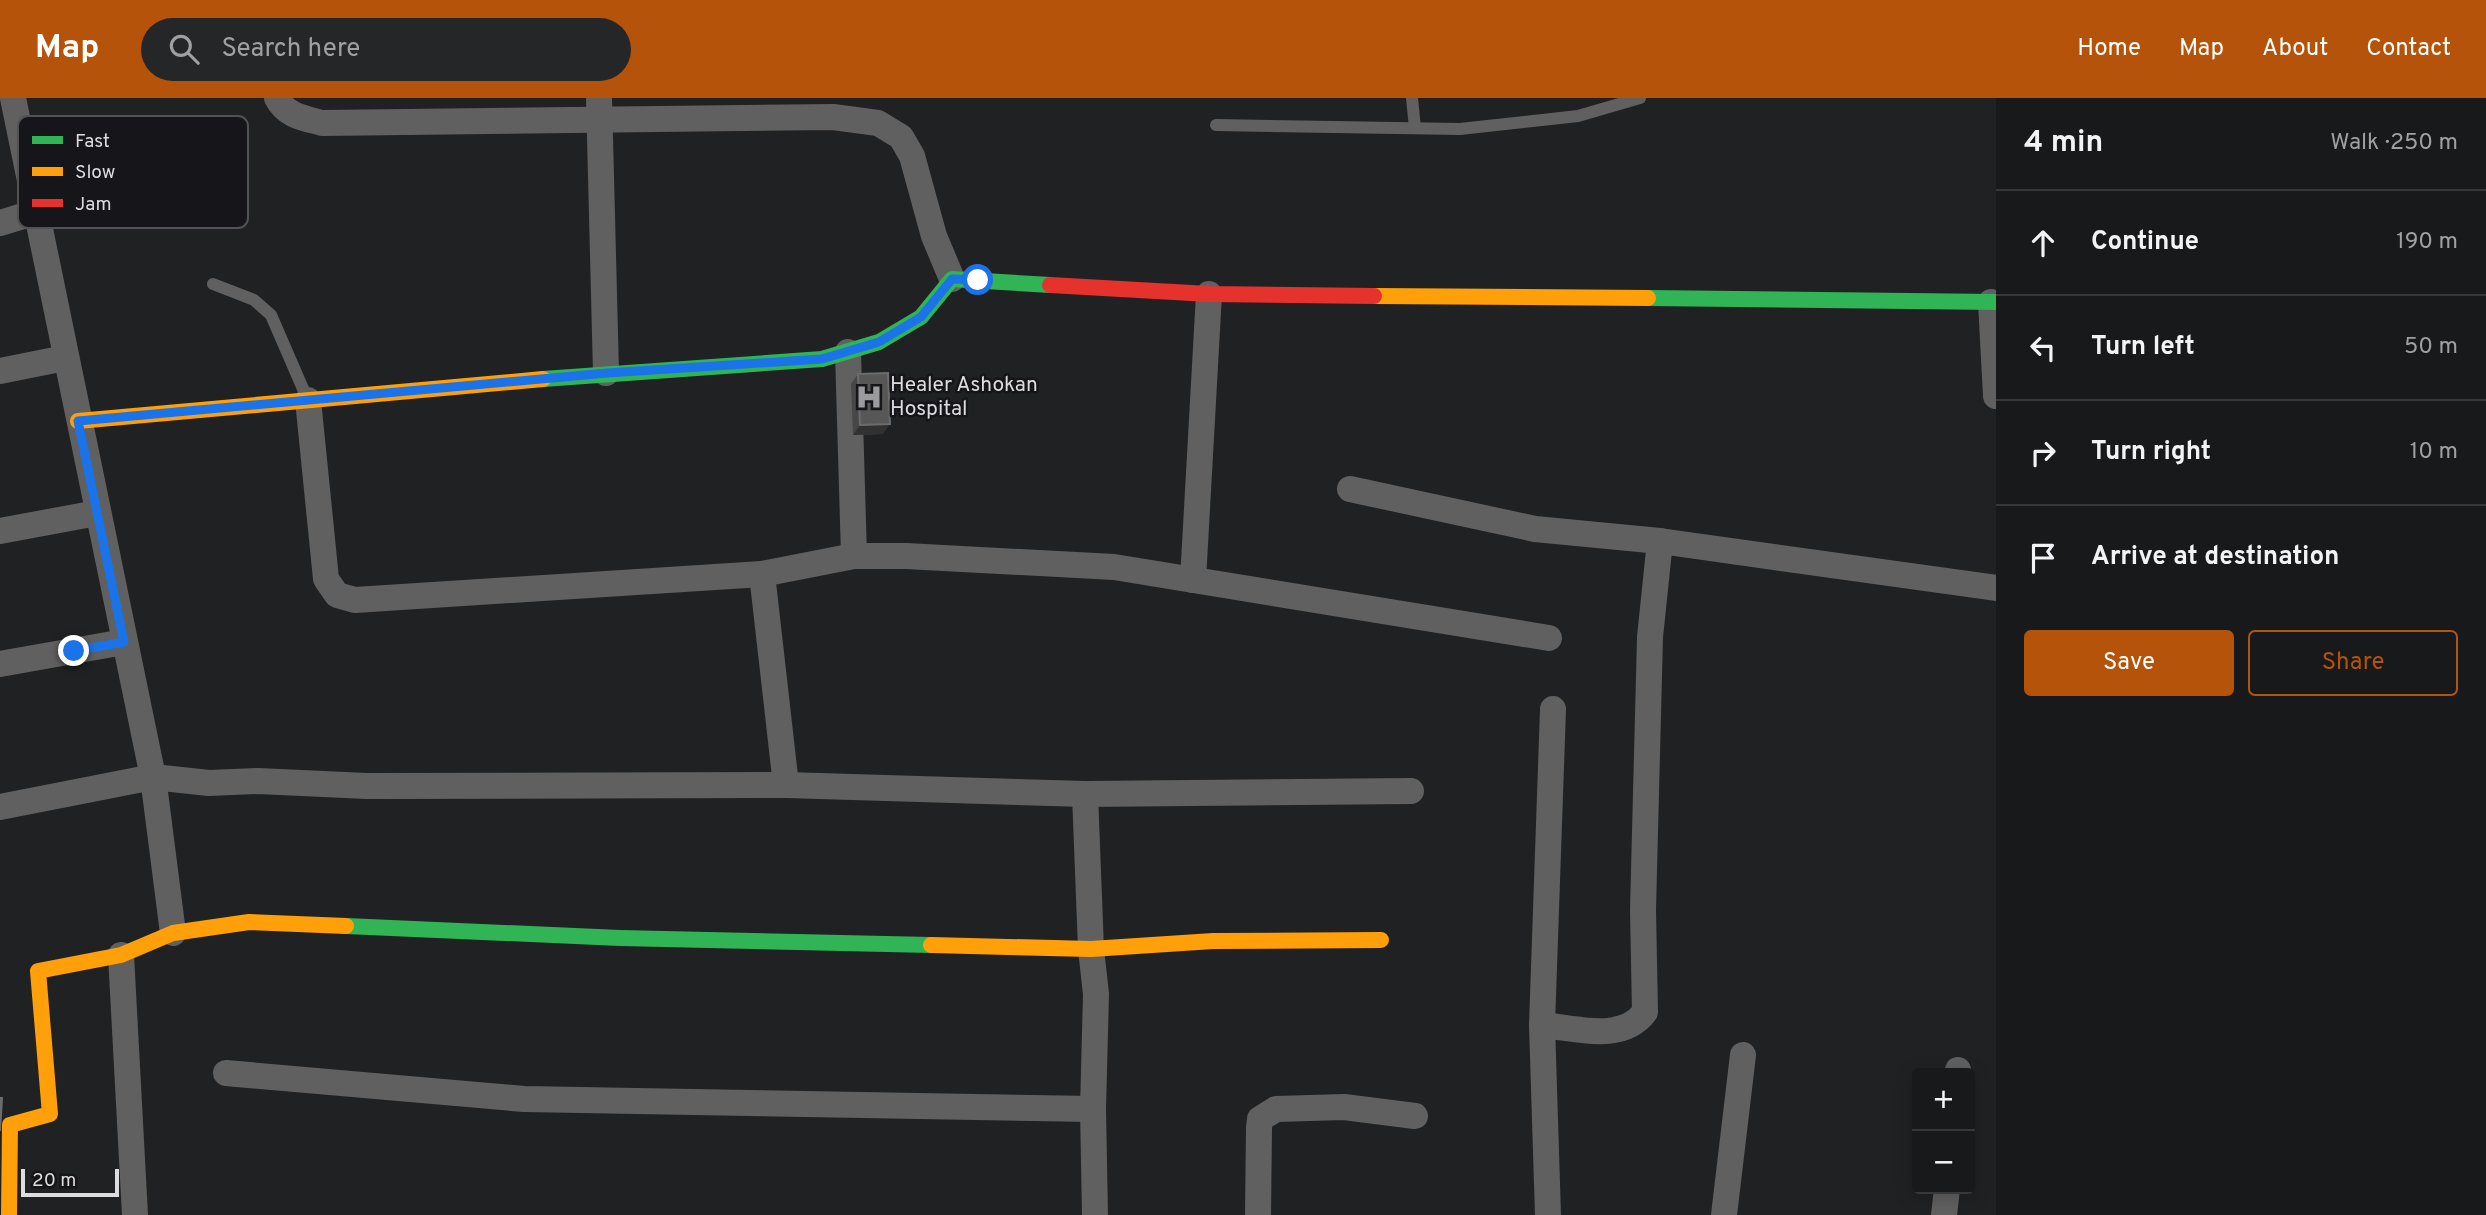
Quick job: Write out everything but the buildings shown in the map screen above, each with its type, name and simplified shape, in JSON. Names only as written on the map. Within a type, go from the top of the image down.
[{"type":"street","points":[[13,98],[18,123]]},
{"type":"street","points":[[277,98],[282,108],[298,117],[322,123],[398,110],[832,107],[878,123],[901,137],[912,156],[933,236],[952,279]]},
{"type":"street","points":[[599,108],[607,373]]},
{"type":"street","points":[[0,223],[18,218]]},
{"type":"street","points":[[39,228],[153,778],[173,933]]},
{"type":"street","points":[[952,279],[1209,294],[1994,302],[1996,396]]},
{"type":"street","points":[[78,421],[607,373],[822,359],[879,342],[921,317],[952,279]]},
{"type":"street","points":[[1193,580],[1209,294]]},
{"type":"street","points":[[848,352],[854,556]]},
{"type":"street","points":[[0,371],[65,358]]},
{"type":"street","points":[[308,400],[326,579],[337,595],[375,601],[762,574],[854,556],[906,556],[1114,567],[1549,638]]},
{"type":"street","points":[[1350,489],[1535,529],[1660,541],[1996,588]]},
{"type":"street","points":[[0,531],[97,513]]},
{"type":"street","points":[[1542,1046],[1624,1030],[1638,1023],[1645,1012],[1643,910],[1650,637],[1660,541]]},
{"type":"street","points":[[762,574],[786,785]]},
{"type":"street","points":[[0,664],[124,642]]},
{"type":"street","points":[[1548,1215],[1542,1046],[1553,709]]},
{"type":"street","points":[[0,807],[153,778],[209,783],[258,780],[368,786],[786,785],[1085,794],[1411,791]]},
{"type":"street","points":[[1085,794],[1091,949],[1096,1003],[1093,1110],[1095,1215]]},
{"type":"street","points":[[9,1215],[10,1125],[50,1114],[38,971],[121,955],[173,933],[249,922],[620,938],[1091,949],[1213,941],[1381,940]]},
{"type":"street","points":[[121,955],[135,1215]]},
{"type":"street","points":[[1724,1215],[1743,1055]]},
{"type":"street","points":[[226,1073],[524,1099],[1093,1110]]},
{"type":"street","points":[[1258,1215],[1259,1128],[1260,1119],[1267,1113],[1276,1109],[1344,1107],[1415,1116]]},
{"type":"street","points":[[1944,1215],[1946,1194]]},
{"type":"lane","points":[[1412,98],[1415,128]]},
{"type":"lane","points":[[1216,125],[1460,129],[1578,116],[1640,98]]},
{"type":"lane","points":[[213,284],[254,300],[271,315],[308,400]]},
{"type":"traffic: fast","points":[[543,379],[822,359],[879,342],[921,317],[952,279],[1050,285]]},
{"type":"traffic: fast","points":[[1648,298],[1996,302]]},
{"type":"traffic: fast","points":[[346,926],[620,938],[931,945]]},
{"type":"traffic: slow","points":[[1374,296],[1648,298]]},
{"type":"traffic: slow","points":[[78,421],[543,379]]},
{"type":"traffic: slow","points":[[9,1215],[10,1125],[50,1114],[38,971],[121,955],[173,933],[249,922],[346,926]]},
{"type":"traffic: slow","points":[[931,945],[1091,949],[1213,941],[1381,940]]},
{"type":"traffic: jam","points":[[1050,285],[1209,294],[1374,296]]},
{"type":"place","name":"Healer Ashokan Hospital","points":[[869,397]]},
{"type":"route","points":[[74,651],[124,642],[78,421],[535,382],[607,373],[822,359],[879,342],[921,317],[952,279],[978,280]]}]
